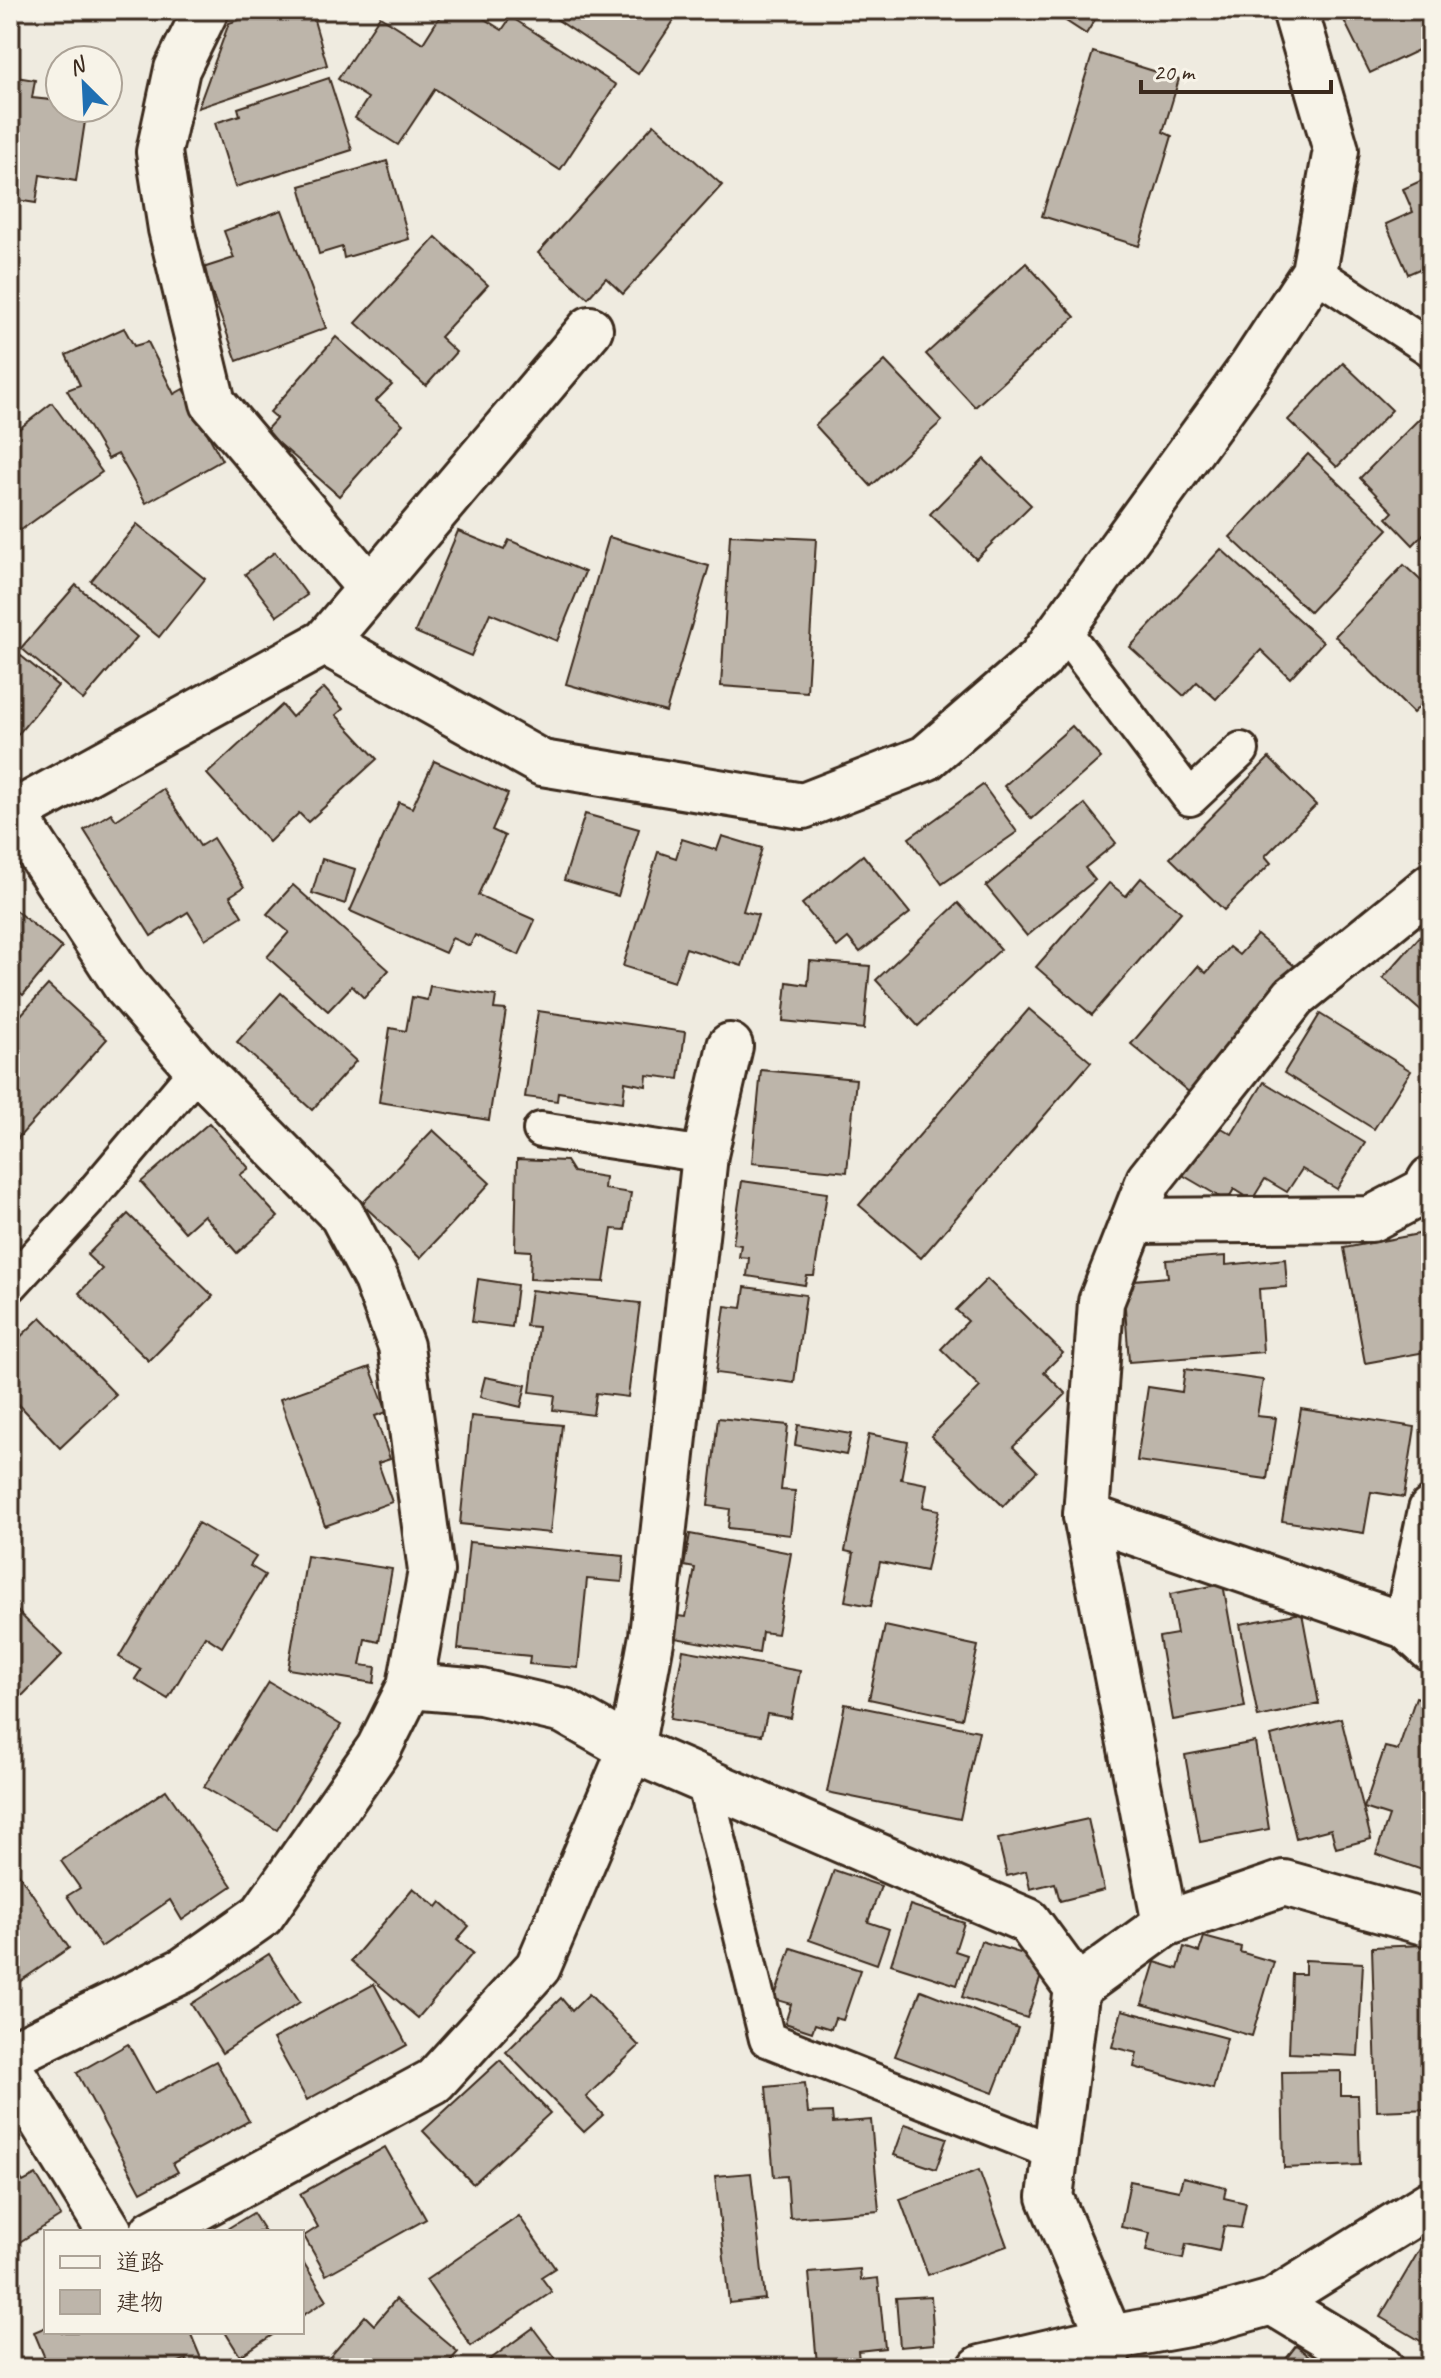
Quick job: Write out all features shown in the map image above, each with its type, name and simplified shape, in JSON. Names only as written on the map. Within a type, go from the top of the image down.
[{"type":"street","points":[[206,10],[177,69],[159,152],[171,229],[213,403],[369,587]]},
{"type":"street","points":[[325,642],[542,763],[803,806],[926,758],[1040,659],[1251,368],[1314,272],[1336,150],[1295,10]]},
{"type":"street","points":[[10,2055],[184,1970],[262,1915],[379,1748],[410,1686],[431,1571],[401,1346],[376,1279],[342,1215],[198,1069],[125,985],[11,812],[325,642],[590,329]]},
{"type":"street","points":[[1165,1924],[1086,1516],[1101,1302],[1149,1180],[1294,997],[1431,886]]},
{"type":"street","points":[[157,2230],[434,2081],[538,1967],[631,1749],[652,1636],[705,1155],[730,1046]]},
{"type":"street","points":[[1133,1221],[1371,1219],[1424,1191],[1431,1179]]},
{"type":"street","points":[[1086,1516],[1419,1638],[1431,1510]]},
{"type":"street","points":[[410,1686],[481,1692],[564,1711],[631,1749],[1028,1921],[1077,1988],[1050,2197],[1107,2353]]},
{"type":"street","points":[[1077,1988],[1165,1924],[1284,1883],[1431,1924]]},
{"type":"street","points":[[10,2069],[109,2230]]},
{"type":"street","points":[[981,2368],[1107,2353],[1272,2302],[1431,2203]]},
{"type":"street","points":[[1272,2302],[1381,2368]]},
{"type":"lane","points":[[1314,272],[1431,349]]},
{"type":"lane","points":[[1062,629],[1190,798],[1241,750]]},
{"type":"lane","points":[[10,1285],[86,1202],[198,1069]]},
{"type":"lane","points":[[541,1130],[705,1155]]},
{"type":"lane","points":[[704,1781],[767,2039],[1056,2153]]},
{"type":"building","points":[[268,10],[311,10],[327,65],[198,108],[229,23]]},
{"type":"building","points":[[444,10],[470,10],[502,30],[511,17],[616,85],[560,170],[435,89],[398,145],[355,118],[368,98],[338,79],[380,16],[423,43]]},
{"type":"building","points":[[543,10],[681,10],[638,74]]},
{"type":"building","points":[[1049,10],[1101,10],[1086,34]]},
{"type":"building","points":[[1339,10],[1431,10],[1431,44],[1370,73]]},
{"type":"building","points":[[1093,52],[1179,79],[1163,132],[1172,136],[1139,246],[1042,216]]},
{"type":"building","points":[[10,76],[35,80],[32,98],[44,99],[44,124],[85,124],[76,181],[40,175],[36,203],[10,199]]},
{"type":"building","points":[[329,78],[352,150],[235,187],[215,123],[240,115],[238,108]]},
{"type":"building","points":[[654,124],[722,185],[623,294],[606,278],[588,298],[538,253]]},
{"type":"building","points":[[387,161],[409,239],[344,258],[342,247],[319,254],[300,186]]},
{"type":"building","points":[[1431,176],[1431,264],[1408,274],[1386,224],[1413,212],[1403,189]]},
{"type":"building","points":[[282,210],[326,328],[237,361],[203,268],[234,258],[224,231]]},
{"type":"building","points":[[436,237],[488,285],[440,337],[456,352],[426,386],[356,323]]},
{"type":"building","points":[[1026,263],[1075,317],[975,407],[926,354]]},
{"type":"building","points":[[124,328],[134,346],[148,342],[174,394],[183,389],[222,460],[146,503],[118,454],[108,459],[67,390],[80,385],[66,355]]},
{"type":"building","points":[[336,337],[392,385],[376,401],[403,424],[339,496],[265,431],[277,418],[270,412]]},
{"type":"building","points":[[885,361],[942,421],[871,486],[815,425]]},
{"type":"building","points":[[1343,363],[1392,410],[1337,467],[1288,420]]},
{"type":"building","points":[[52,403],[102,472],[21,530],[10,522],[10,436]]},
{"type":"building","points":[[1425,413],[1431,419],[1431,526],[1413,545],[1387,518],[1393,512],[1360,478]]},
{"type":"building","points":[[1308,454],[1388,529],[1310,612],[1230,537]]},
{"type":"building","points":[[984,459],[1031,505],[976,559],[930,514]]},
{"type":"building","points":[[137,524],[205,579],[159,637],[91,581]]},
{"type":"building","points":[[458,531],[504,550],[509,540],[585,572],[557,641],[490,613],[471,656],[415,632]]},
{"type":"building","points":[[730,535],[816,539],[807,692],[721,686]]},
{"type":"building","points":[[609,537],[709,566],[666,712],[566,684]]},
{"type":"building","points":[[1221,549],[1323,642],[1290,678],[1261,650],[1216,699],[1197,682],[1184,696],[1130,647]]},
{"type":"building","points":[[275,552],[307,595],[277,616],[245,574]]},
{"type":"building","points":[[1404,565],[1431,590],[1431,695],[1413,713],[1335,636]]},
{"type":"building","points":[[76,585],[137,637],[83,700],[21,648]]},
{"type":"building","points":[[10,647],[58,686],[10,744]]},
{"type":"building","points":[[324,688],[343,709],[336,715],[377,759],[308,822],[299,813],[269,842],[207,774],[282,705],[292,717]]},
{"type":"building","points":[[1072,726],[1101,758],[1032,819],[1004,786]]},
{"type":"building","points":[[1269,758],[1316,805],[1265,856],[1271,863],[1224,910],[1170,858]]},
{"type":"building","points":[[434,761],[508,794],[492,830],[505,836],[478,895],[535,920],[519,955],[475,935],[470,946],[452,938],[445,953],[350,911],[399,802],[412,808]]},
{"type":"building","points":[[983,785],[1017,832],[942,884],[909,838]]},
{"type":"building","points":[[163,789],[200,846],[213,838],[244,887],[230,896],[242,916],[205,939],[188,912],[151,936],[84,830],[111,813],[116,820]]},
{"type":"building","points":[[1085,804],[1116,843],[1085,868],[1095,880],[1027,936],[986,886]]},
{"type":"building","points":[[585,814],[639,829],[618,896],[564,880]]},
{"type":"building","points":[[722,836],[762,848],[743,911],[758,915],[742,966],[686,948],[674,982],[623,966],[658,852],[676,858],[682,839],[717,850]]},
{"type":"building","points":[[863,855],[910,913],[860,952],[848,938],[837,947],[802,904]]},
{"type":"building","points":[[322,859],[355,869],[345,904],[312,893]]},
{"type":"building","points":[[1141,878],[1181,912],[1092,1015],[1036,967],[1109,883],[1126,896]]},
{"type":"building","points":[[293,885],[389,970],[364,998],[352,986],[328,1011],[267,957],[289,932],[267,914]]},
{"type":"building","points":[[958,903],[1001,949],[918,1026],[876,980]]},
{"type":"building","points":[[10,906],[62,948],[23,995],[10,985]]},
{"type":"building","points":[[1431,924],[1431,1020],[1383,978]]},
{"type":"building","points":[[1257,935],[1297,968],[1190,1093],[1131,1044],[1198,966],[1206,973],[1229,947],[1239,955]]},
{"type":"building","points":[[810,961],[870,966],[864,1029],[783,1021],[787,982],[808,985]]},
{"type":"building","points":[[48,985],[107,1039],[12,1145],[10,1027]]},
{"type":"building","points":[[430,986],[496,996],[494,1009],[506,1010],[489,1120],[379,1102],[390,1028],[406,1031],[412,997],[427,1000]]},
{"type":"building","points":[[281,993],[356,1061],[312,1110],[237,1042]]},
{"type":"building","points":[[1029,1009],[1091,1062],[921,1258],[859,1205]]},
{"type":"building","points":[[538,1011],[685,1032],[679,1079],[647,1075],[646,1086],[625,1082],[623,1102],[558,1092],[557,1101],[525,1097]]},
{"type":"building","points":[[1320,1014],[1411,1071],[1374,1129],[1284,1073]]},
{"type":"building","points":[[761,1070],[856,1079],[847,1172],[752,1163]]},
{"type":"building","points":[[1264,1082],[1365,1143],[1337,1189],[1302,1169],[1287,1192],[1265,1179],[1252,1200],[1234,1189],[1227,1201],[1179,1173],[1211,1122],[1232,1134]]},
{"type":"building","points":[[209,1123],[249,1168],[240,1175],[278,1217],[237,1253],[204,1215],[185,1232],[141,1182]]},
{"type":"building","points":[[433,1130],[490,1183],[420,1258],[362,1204]]},
{"type":"building","points":[[517,1159],[566,1161],[573,1172],[605,1177],[604,1189],[631,1193],[625,1230],[612,1229],[604,1282],[530,1279],[531,1251],[515,1250]]},
{"type":"building","points":[[742,1181],[827,1193],[814,1276],[807,1276],[805,1285],[747,1276],[749,1258],[739,1257],[741,1245],[733,1244]]},
{"type":"building","points":[[128,1214],[213,1296],[149,1361],[79,1293],[102,1269],[87,1255]]},
{"type":"building","points":[[1424,1233],[1431,1273],[1431,1351],[1365,1363],[1344,1248]]},
{"type":"building","points":[[1226,1256],[1226,1265],[1285,1259],[1287,1287],[1259,1289],[1263,1352],[1129,1362],[1123,1281],[1168,1277],[1166,1260]]},
{"type":"building","points":[[478,1279],[517,1285],[512,1327],[472,1322]]},
{"type":"building","points":[[987,1279],[1063,1353],[1044,1372],[1066,1394],[1013,1447],[1037,1471],[1003,1506],[931,1436],[980,1387],[941,1349],[968,1321],[956,1310]]},
{"type":"building","points":[[745,1287],[806,1295],[794,1383],[716,1373],[725,1306],[742,1308]]},
{"type":"building","points":[[531,1290],[640,1303],[628,1397],[596,1393],[593,1415],[553,1410],[555,1395],[530,1392],[538,1327],[526,1326]]},
{"type":"building","points":[[41,1317],[116,1395],[60,1448],[10,1395],[10,1347]]},
{"type":"building","points":[[370,1367],[387,1412],[375,1416],[390,1459],[378,1463],[392,1502],[325,1526],[280,1399]]},
{"type":"building","points":[[1185,1369],[1263,1380],[1257,1416],[1276,1418],[1267,1479],[1137,1461],[1148,1387],[1182,1392]]},
{"type":"building","points":[[485,1377],[526,1385],[521,1407],[480,1397]]},
{"type":"building","points":[[1301,1409],[1415,1427],[1404,1497],[1371,1492],[1364,1533],[1282,1521]]},
{"type":"building","points":[[471,1416],[562,1425],[550,1533],[460,1524]]},
{"type":"building","points":[[718,1418],[788,1425],[781,1490],[795,1491],[790,1535],[728,1528],[730,1509],[708,1506]]},
{"type":"building","points":[[798,1425],[851,1434],[846,1455],[795,1445]]},
{"type":"building","points":[[869,1434],[908,1442],[901,1479],[927,1484],[923,1507],[939,1510],[926,1571],[880,1562],[871,1606],[845,1601],[854,1553],[845,1551]]},
{"type":"building","points":[[198,1523],[256,1557],[250,1566],[265,1575],[222,1647],[205,1636],[168,1699],[135,1679],[141,1670],[119,1657]]},
{"type":"building","points":[[690,1534],[791,1553],[777,1634],[762,1632],[759,1653],[675,1638],[678,1616],[686,1617],[695,1568],[684,1566]]},
{"type":"building","points":[[469,1542],[624,1556],[622,1582],[587,1579],[578,1668],[529,1664],[530,1656],[458,1649]]},
{"type":"building","points":[[307,1556],[392,1569],[379,1642],[365,1639],[360,1665],[376,1667],[374,1683],[288,1669]]},
{"type":"building","points":[[1223,1584],[1245,1707],[1173,1720],[1159,1637],[1177,1634],[1170,1594]]},
{"type":"building","points":[[10,1604],[62,1655],[17,1701],[10,1694]]},
{"type":"building","points":[[1302,1613],[1319,1704],[1258,1717],[1240,1624]]},
{"type":"building","points":[[885,1626],[978,1646],[962,1719],[869,1699]]},
{"type":"building","points":[[683,1650],[800,1671],[791,1718],[767,1714],[762,1735],[670,1719]]},
{"type":"building","points":[[269,1682],[341,1725],[277,1830],[204,1787]]},
{"type":"building","points":[[1416,1697],[1431,1702],[1431,1873],[1376,1854],[1389,1816],[1364,1808],[1385,1747],[1398,1750]]},
{"type":"building","points":[[845,1704],[979,1731],[960,1819],[827,1792]]},
{"type":"building","points":[[1341,1718],[1371,1839],[1336,1848],[1331,1829],[1296,1838],[1271,1736]]},
{"type":"building","points":[[1255,1742],[1269,1829],[1200,1842],[1185,1755]]},
{"type":"building","points":[[166,1790],[232,1886],[182,1920],[170,1900],[101,1947],[67,1896],[80,1888],[61,1861]]},
{"type":"building","points":[[1088,1819],[1104,1890],[1060,1901],[1055,1883],[1030,1889],[1026,1871],[1007,1876],[998,1839]]},
{"type":"building","points":[[10,1861],[69,1948],[10,1988]]},
{"type":"building","points":[[834,1870],[881,1886],[868,1922],[889,1929],[877,1964],[809,1940]]},
{"type":"building","points":[[413,1888],[437,1907],[441,1902],[469,1926],[457,1940],[473,1953],[418,2018],[351,1961]]},
{"type":"building","points":[[910,1905],[964,1923],[955,1951],[967,1955],[957,1985],[891,1964]]},
{"type":"building","points":[[1204,1937],[1241,1947],[1240,1952],[1274,1962],[1252,2036],[1142,2004],[1155,1962],[1178,1969],[1184,1947],[1199,1952]]},
{"type":"building","points":[[981,1941],[1046,1961],[1027,2018],[962,1997]]},
{"type":"building","points":[[1426,1945],[1428,1992],[1431,1992],[1431,2109],[1377,2111],[1372,1947]]},
{"type":"building","points":[[791,1948],[860,1970],[843,2020],[835,2018],[831,2029],[815,2024],[812,2032],[785,2023],[791,2004],[774,1999]]},
{"type":"building","points":[[269,1954],[300,2002],[222,2053],[191,2004]]},
{"type":"building","points":[[1305,1960],[1363,1963],[1358,2056],[1289,2053],[1292,1974],[1305,1974]]},
{"type":"building","points":[[374,1984],[407,2045],[307,2100],[273,2039]]},
{"type":"building","points":[[921,1990],[1018,2028],[993,2093],[895,2056]]},
{"type":"building","points":[[589,1994],[639,2046],[586,2097],[603,2115],[584,2132],[506,2052],[561,1998],[572,2011]]},
{"type":"building","points":[[1122,2010],[1227,2038],[1213,2089],[1134,2067],[1137,2053],[1112,2047]]},
{"type":"building","points":[[128,2044],[155,2093],[216,2061],[249,2121],[173,2163],[178,2172],[141,2192],[77,2073]]},
{"type":"building","points":[[500,2060],[550,2113],[473,2184],[423,2131]]},
{"type":"building","points":[[1341,2071],[1341,2095],[1358,2095],[1360,2165],[1284,2168],[1282,2072]]},
{"type":"building","points":[[805,2083],[808,2113],[832,2112],[833,2123],[871,2120],[879,2211],[790,2218],[787,2176],[774,2177],[766,2087]]},
{"type":"building","points":[[905,2124],[947,2138],[936,2169],[894,2155]]},
{"type":"building","points":[[385,2147],[426,2219],[326,2275],[304,2236],[318,2227],[300,2194]]},
{"type":"building","points":[[10,2162],[23,2182],[36,2175],[61,2216],[10,2248]]},
{"type":"building","points":[[979,2170],[1007,2246],[928,2275],[900,2199]]},
{"type":"building","points":[[751,2173],[765,2299],[729,2303],[715,2176]]},
{"type":"building","points":[[1183,2177],[1226,2187],[1224,2198],[1246,2203],[1241,2228],[1224,2226],[1219,2251],[1186,2244],[1183,2259],[1146,2251],[1150,2233],[1121,2227],[1130,2181],[1179,2191]]},
{"type":"building","points":[[253,2213],[264,2230],[225,2230]]},
{"type":"building","points":[[519,2216],[555,2268],[541,2277],[552,2292],[471,2346],[426,2280]]},
{"type":"building","points":[[1424,2242],[1431,2246],[1431,2347],[1380,2317]]},
{"type":"building","points":[[304,2263],[327,2300],[304,2315]]},
{"type":"building","points":[[860,2269],[861,2280],[878,2278],[885,2348],[858,2351],[859,2360],[817,2364],[809,2273]]},
{"type":"building","points":[[931,2296],[934,2344],[900,2347],[896,2298]]},
{"type":"building","points":[[396,2299],[458,2352],[444,2368],[326,2368],[323,2365],[365,2316],[374,2325]]},
{"type":"building","points":[[44,2328],[44,2334],[191,2334],[205,2368],[189,2368],[186,2359],[165,2368],[49,2368],[34,2332]]},
{"type":"building","points":[[533,2328],[563,2368],[481,2366]]},
{"type":"building","points":[[226,2334],[274,2334],[240,2356]]},
{"type":"building","points":[[1296,2346],[1325,2368],[1279,2368]]}]
